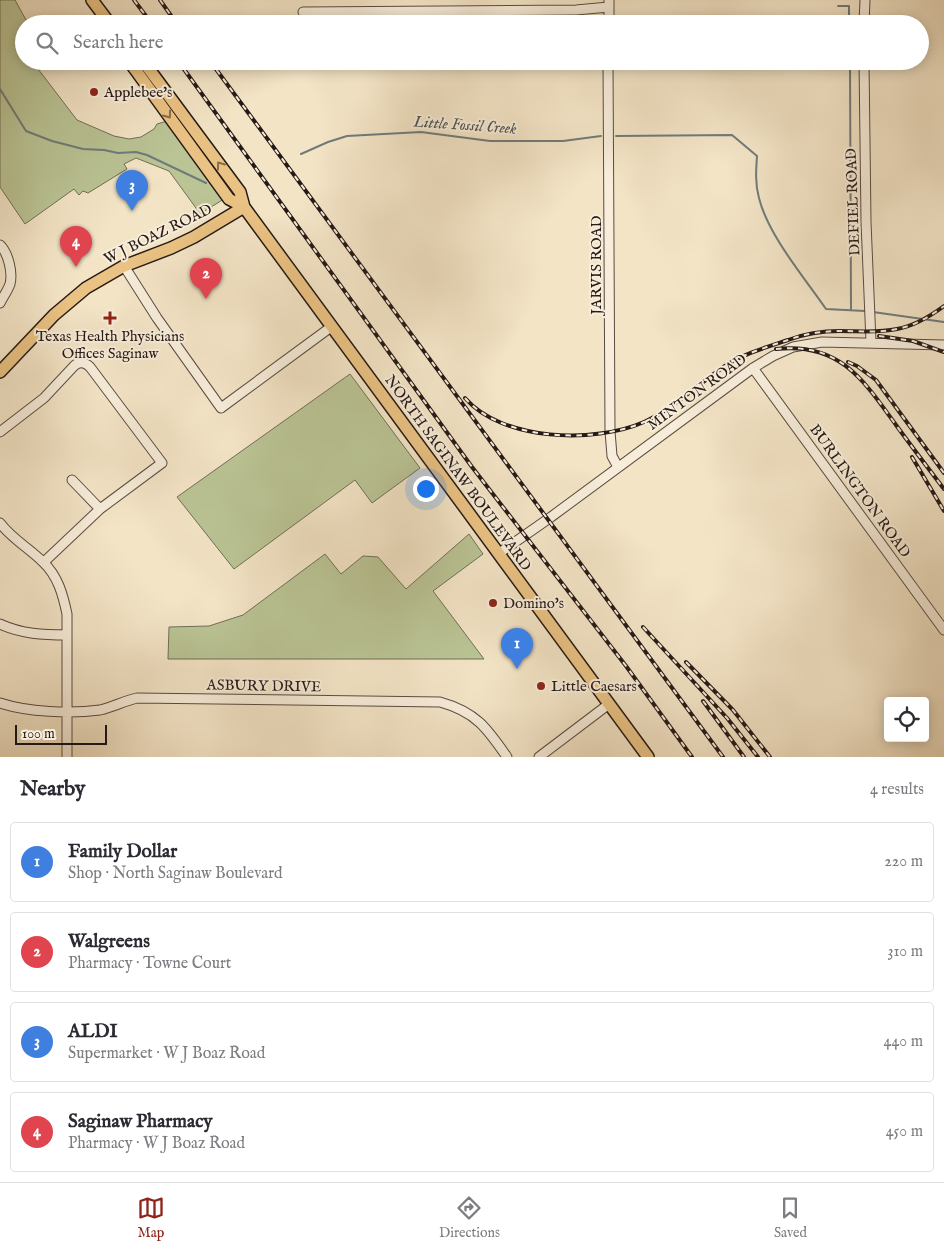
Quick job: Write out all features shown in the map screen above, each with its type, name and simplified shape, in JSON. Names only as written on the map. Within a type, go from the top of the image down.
[{"type":"main road","points":[[92,0],[103,15]]},
{"type":"main road","name":"NORTH SAGINAW BOULEVARD","points":[[135,70],[229,200],[244,207]]},
{"type":"main road","name":"NORTH SAGINAW BOULEVARD","points":[[151,70],[240,192],[244,207],[648,757]]},
{"type":"main road","name":"W J BOAZ ROAD","points":[[0,372],[54,315],[73,298],[124,266],[194,237],[244,207]]},
{"type":"street","points":[[864,0],[864,15]]},
{"type":"street","points":[[304,12],[576,10],[609,4]]},
{"type":"street","name":"JARVIS ROAD","points":[[608,70],[610,431],[612,456],[618,467]]},
{"type":"street","name":"DEFIEL ROAD","points":[[864,70],[870,342]]},
{"type":"street","points":[[0,245],[8,257],[10,284],[0,303]]},
{"type":"street","points":[[124,266],[157,318],[221,408],[331,327]]},
{"type":"street","name":"MINTON ROAD","points":[[498,554],[753,368],[773,356],[793,347],[822,342],[944,345]]},
{"type":"street","points":[[0,432],[32,408],[74,366],[81,363],[90,367],[162,463],[100,509],[44,562]]},
{"type":"street","name":"BURLINGTON ROAD","points":[[753,368],[944,630]]},
{"type":"street","points":[[72,480],[100,509]]},
{"type":"street","points":[[0,522],[10,534],[44,562],[53,574],[64,598],[67,614],[68,757]]},
{"type":"street","points":[[0,624],[15,631],[67,635]]},
{"type":"street","name":"ASBURY DRIVE","points":[[0,703],[34,711],[67,711],[100,710],[137,698],[440,702],[464,710],[485,726],[507,757]]},
{"type":"street","points":[[539,757],[610,704]]},
{"type":"green space","points":[[0,0],[15,0],[23,15],[15,15],[15,70],[39,70],[77,120],[114,136],[129,139],[141,137],[154,129],[157,124],[167,121],[224,199],[195,217],[196,208],[169,171],[136,158],[124,164],[127,169],[88,193],[83,191],[79,195],[74,189],[25,224],[0,187]]},
{"type":"green space","points":[[350,374],[420,468],[372,503],[355,480],[234,569],[177,497]]},
{"type":"green space","points":[[469,534],[483,554],[433,591],[484,659],[168,659],[169,627],[209,626],[243,615],[325,554],[341,574],[363,556],[378,557],[406,589]]},
{"type":"waterway","points":[[838,6],[849,6],[849,15]]},
{"type":"waterway","points":[[850,70],[851,309]]},
{"type":"waterway","name":"Little Fossil Creek","points":[[0,89],[26,131],[52,141],[83,149],[118,153],[136,152],[147,155],[206,183]]},
{"type":"waterway","name":"Little Fossil Creek","points":[[301,154],[347,136],[421,132],[490,141],[563,141],[601,136]]},
{"type":"waterway","name":"Little Fossil Creek","points":[[616,136],[732,135],[757,156],[757,188],[770,226],[778,241],[826,309],[865,311]]},
{"type":"waterway","name":"Little Fossil Creek","points":[[873,312],[944,322]]},
{"type":"railway","points":[[134,0],[145,15]]},
{"type":"railway","points":[[160,0],[171,15]]},
{"type":"railway","points":[[185,70],[472,467],[626,666],[692,757]]},
{"type":"railway","points":[[217,70],[723,757]]},
{"type":"railway","points":[[465,398],[481,412],[502,423],[525,430],[550,434],[600,434],[623,429],[655,417],[725,366],[755,351],[813,333],[833,331],[869,332],[903,328],[921,321],[944,306]]},
{"type":"railway","points":[[879,336],[913,341],[944,352]]},
{"type":"railway","points":[[776,349],[798,348],[817,351],[847,367],[872,393],[944,489]]},
{"type":"railway","points":[[848,362],[857,366],[876,380],[944,473]]},
{"type":"railway","points":[[912,457],[944,511]]},
{"type":"railway","points":[[643,627],[727,718],[758,757]]},
{"type":"railway","points":[[686,662],[733,710],[770,757]]},
{"type":"railway","points":[[703,701],[744,757]]},
{"type":"place","name":"Applebee's","points":[[94,92]]},
{"type":"place","name":"ALDI","points":[[132,211]]},
{"type":"place","name":"Saginaw Pharmacy","points":[[76,267]]},
{"type":"place","name":"Walgreens","points":[[206,299]]},
{"type":"place","name":"Texas Health Physicians Offices Saginaw","points":[[110,318]]},
{"type":"place","name":"Domino's","points":[[493,603]]},
{"type":"place","name":"Family Dollar","points":[[517,669]]},
{"type":"place","name":"Little Caesars","points":[[541,686]]}]
